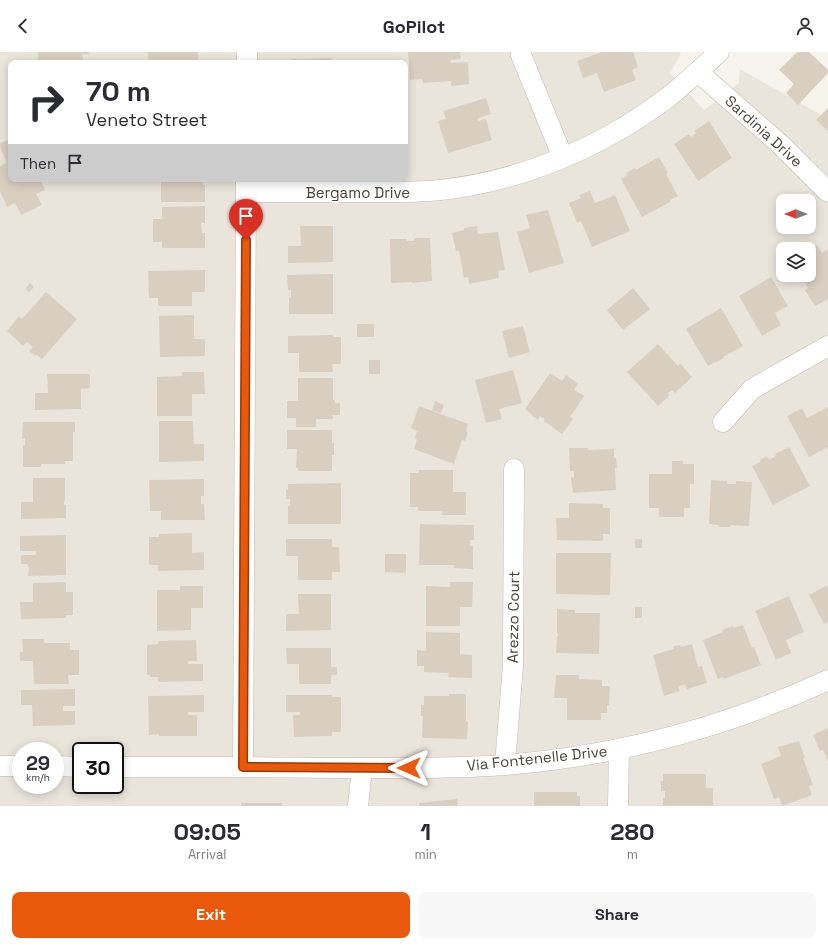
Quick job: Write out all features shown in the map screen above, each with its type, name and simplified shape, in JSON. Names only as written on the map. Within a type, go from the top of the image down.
[{"type":"street","name":"Bergamo Drive","points":[[246,186],[401,192],[440,190],[502,178],[563,158],[593,144],[633,122],[667,98],[719,52]]},
{"type":"street","points":[[521,55],[563,158]]},
{"type":"street","name":"Sardinia Drive","points":[[698,72],[780,144],[828,192]]},
{"type":"street","points":[[243,767],[246,186]]},
{"type":"street","points":[[723,422],[752,389],[828,346]]},
{"type":"street","name":"Arezzo Court","points":[[505,765],[512,665],[514,469]]},
{"type":"street","name":"Via Fontenelle Drive","points":[[124,767],[441,768],[505,765],[560,759],[619,749],[718,723],[765,707],[828,680]]},
{"type":"street","points":[[618,806],[619,749]]},
{"type":"street","points":[[0,766],[12,766]]},
{"type":"street","points":[[358,806],[362,768]]},
{"type":"shaded area","points":[[0,52],[679,52],[681,54],[670,73],[704,110],[739,83],[740,69],[828,119],[828,806],[0,806]]},
{"type":"building","points":[[38,52],[89,52],[89,54],[82,54],[83,60],[38,60]]},
{"type":"building","points":[[148,52],[198,52],[198,60],[148,60]]},
{"type":"building","points":[[408,52],[460,52],[461,59],[450,60],[451,63],[468,62],[469,84],[451,86],[451,81],[423,83],[422,79],[410,80]]},
{"type":"building","points":[[602,52],[633,52],[638,67],[632,70],[636,80],[604,92],[597,73],[583,78],[577,61]]},
{"type":"building","points":[[797,52],[809,52],[828,70],[828,73],[798,105],[786,93],[794,84],[779,70]]},
{"type":"building","points":[[332,58],[332,60],[290,60]]},
{"type":"building","points":[[486,98],[491,114],[478,118],[478,121],[486,119],[492,140],[448,153],[438,121],[446,119],[443,111]]},
{"type":"building","points":[[828,108],[828,131],[816,120]]},
{"type":"building","points":[[709,121],[732,158],[698,181],[674,144],[689,134],[691,137],[696,133],[694,131]]},
{"type":"building","points":[[8,140],[8,182],[41,182],[45,190],[36,194],[42,205],[21,215],[15,203],[7,207],[0,191],[0,166],[7,163],[0,147],[0,143]]},
{"type":"building","points":[[659,157],[678,196],[642,217],[621,179],[627,175],[626,173],[635,168],[636,170]]},
{"type":"building","points":[[161,182],[202,182],[203,185],[205,185],[205,202],[161,202]]},
{"type":"building","points":[[590,191],[595,203],[615,195],[630,231],[592,247],[581,221],[577,223],[569,203],[581,198],[579,195]]},
{"type":"building","points":[[205,206],[205,223],[201,223],[202,233],[205,233],[205,248],[162,248],[162,242],[153,242],[153,219],[162,219],[162,207]]},
{"type":"building","points":[[548,210],[564,263],[529,273],[517,232],[530,228],[526,215]]},
{"type":"building","points":[[300,226],[333,226],[333,262],[288,263],[288,246],[301,246]]},
{"type":"building","points":[[477,226],[478,234],[498,232],[505,270],[498,271],[499,278],[469,284],[468,277],[464,278],[459,250],[456,251],[452,233],[464,230],[464,228]]},
{"type":"building","points":[[414,238],[430,238],[432,281],[391,283],[390,239],[407,239],[407,241],[414,241]]},
{"type":"building","points":[[816,246],[822,253],[828,249],[828,299],[815,306],[805,290],[808,288],[805,282],[816,282]]},
{"type":"building","points":[[205,270],[205,292],[192,292],[192,306],[158,306],[158,298],[149,298],[148,271]]},
{"type":"building","points":[[333,274],[333,314],[289,314],[289,298],[291,298],[291,290],[288,290],[287,275]]},
{"type":"building","points":[[771,277],[788,306],[775,313],[781,325],[762,336],[739,296]]},
{"type":"building","points":[[30,283],[34,287],[29,292],[25,289]]},
{"type":"building","points":[[633,288],[650,309],[623,330],[607,310]]},
{"type":"building","points":[[46,292],[77,319],[42,359],[29,351],[33,347],[27,342],[23,346],[7,331],[19,316],[22,319]]},
{"type":"building","points":[[721,308],[743,346],[708,366],[686,329]]},
{"type":"building","points":[[194,315],[194,339],[205,339],[205,356],[160,357],[159,316]]},
{"type":"building","points":[[357,324],[374,324],[374,337],[357,337]]},
{"type":"building","points":[[523,326],[530,352],[509,358],[502,331]]},
{"type":"building","points":[[333,335],[333,337],[341,337],[341,364],[332,364],[333,372],[299,372],[299,353],[288,353],[288,336]]},
{"type":"building","points":[[658,344],[678,366],[680,363],[692,377],[675,393],[672,390],[668,393],[670,395],[658,406],[627,372]]},
{"type":"building","points":[[369,360],[380,360],[380,374],[369,374]]},
{"type":"building","points":[[513,370],[522,403],[499,409],[502,419],[486,423],[475,380]]},
{"type":"building","points":[[182,372],[204,372],[205,394],[192,394],[192,416],[157,416],[157,377],[182,376]]},
{"type":"building","points":[[550,373],[562,381],[566,375],[578,384],[574,390],[584,396],[570,417],[573,419],[562,434],[544,421],[545,419],[540,416],[538,420],[525,409]]},
{"type":"building","points":[[47,374],[90,374],[90,388],[81,389],[81,409],[35,410],[35,393],[48,393]]},
{"type":"building","points":[[298,378],[333,378],[333,400],[335,400],[335,403],[340,403],[340,415],[332,415],[333,419],[316,419],[316,427],[296,427],[296,418],[287,418],[287,401],[298,401]]},
{"type":"building","points":[[435,401],[444,405],[441,413],[432,410]]},
{"type":"building","points":[[419,406],[468,424],[466,431],[468,432],[465,441],[462,440],[454,464],[414,449],[417,439],[415,438],[417,431],[411,428]]},
{"type":"building","points":[[828,407],[828,447],[809,457],[787,416],[802,408],[807,418]]},
{"type":"building","points":[[159,421],[193,421],[194,444],[204,444],[204,461],[159,462]]},
{"type":"building","points":[[23,422],[75,422],[75,432],[73,432],[73,461],[65,461],[65,464],[41,464],[41,467],[23,467],[23,445],[25,445],[25,438],[22,439]]},
{"type":"building","points":[[287,430],[332,430],[334,455],[332,455],[332,471],[298,471],[298,468],[296,468],[297,449],[287,449]]},
{"type":"building","points":[[789,447],[810,486],[773,505],[752,466],[767,456],[769,460],[776,456],[775,454]]},
{"type":"building","points":[[569,448],[588,448],[588,450],[614,449],[614,458],[616,458],[617,468],[615,468],[616,490],[573,493],[571,478],[574,477],[574,471],[570,471]]},
{"type":"building","points":[[672,461],[683,461],[683,464],[694,464],[694,484],[690,484],[690,508],[684,508],[684,517],[659,517],[659,508],[649,508],[649,474],[672,474]]},
{"type":"building","points":[[419,470],[453,470],[453,492],[466,492],[466,515],[442,515],[442,511],[418,511],[418,507],[410,507],[410,473],[419,473]]},
{"type":"building","points":[[33,478],[65,478],[64,505],[66,505],[66,518],[21,519],[21,502],[33,502]]},
{"type":"building","points":[[204,479],[204,496],[201,496],[201,504],[204,504],[205,520],[161,520],[161,511],[150,511],[149,480]]},
{"type":"building","points":[[711,480],[727,481],[727,484],[736,484],[736,481],[752,482],[749,526],[731,525],[730,527],[718,527],[719,525],[709,524]]},
{"type":"building","points":[[341,483],[341,524],[288,524],[288,506],[290,506],[290,499],[286,499],[286,490],[288,490],[288,484]]},
{"type":"building","points":[[569,503],[603,504],[603,508],[610,508],[610,534],[603,534],[603,541],[557,540],[556,518],[569,518]]},
{"type":"building","points":[[420,524],[474,525],[474,540],[470,540],[470,546],[473,546],[473,569],[454,568],[454,565],[419,565]]},
{"type":"building","points":[[192,533],[192,553],[204,552],[204,570],[158,571],[158,565],[149,565],[149,537],[159,537],[159,534]]},
{"type":"building","points":[[66,535],[66,575],[28,576],[28,564],[21,564],[21,555],[36,555],[36,551],[20,551],[20,536]]},
{"type":"building","points":[[286,539],[332,539],[332,547],[339,547],[340,572],[332,572],[332,580],[298,580],[298,556],[286,556]]},
{"type":"building","points":[[635,539],[642,539],[642,548],[635,548]]},
{"type":"building","points":[[556,553],[611,553],[610,595],[556,594]]},
{"type":"building","points":[[385,554],[406,554],[406,573],[385,572]]},
{"type":"building","points":[[66,582],[66,592],[73,592],[73,615],[66,615],[66,618],[21,619],[20,602],[33,602],[33,583]]},
{"type":"building","points":[[450,582],[473,582],[472,607],[460,607],[460,626],[426,626],[426,586],[450,587]]},
{"type":"building","points":[[828,585],[828,622],[824,624],[809,595]]},
{"type":"building","points":[[180,586],[203,586],[203,608],[191,608],[191,630],[157,631],[157,590],[180,590]]},
{"type":"building","points":[[298,594],[331,594],[331,630],[286,631],[286,614],[299,614]]},
{"type":"building","points":[[789,596],[804,632],[786,640],[791,653],[776,660],[755,611]]},
{"type":"building","points":[[635,607],[642,607],[642,618],[635,618]]},
{"type":"building","points":[[557,609],[575,610],[575,613],[600,613],[599,654],[556,653],[558,637]]},
{"type":"building","points":[[743,625],[752,648],[754,647],[761,665],[724,679],[723,677],[718,679],[703,640],[723,632],[722,630],[733,626],[733,628]]},
{"type":"building","points":[[426,632],[460,633],[460,654],[472,655],[472,678],[448,677],[449,673],[424,672],[424,666],[417,666],[417,650],[426,651]]},
{"type":"building","points":[[22,639],[44,639],[44,643],[70,643],[70,650],[79,650],[79,675],[68,675],[69,684],[34,684],[33,661],[20,661],[20,652],[23,652]]},
{"type":"building","points":[[196,640],[197,661],[188,661],[188,664],[203,664],[203,681],[158,682],[158,677],[150,677],[150,675],[147,675],[147,645],[158,644],[158,641]]},
{"type":"building","points":[[692,644],[698,667],[702,666],[707,683],[687,689],[685,684],[678,687],[680,691],[664,696],[653,655],[674,649],[674,646],[680,645],[681,647]]},
{"type":"building","points":[[286,648],[331,648],[331,667],[337,667],[337,675],[331,675],[331,684],[299,684],[299,664],[287,664]]},
{"type":"building","points":[[556,675],[579,675],[579,679],[602,680],[602,686],[610,686],[607,713],[601,713],[601,720],[567,720],[567,698],[554,698]]},
{"type":"building","points":[[75,689],[75,706],[63,706],[63,711],[75,711],[75,725],[33,726],[32,705],[21,705],[21,690]]},
{"type":"building","points":[[449,694],[466,694],[466,722],[468,722],[467,739],[422,738],[423,716],[421,716],[421,705],[424,705],[424,696],[449,696]]},
{"type":"building","points":[[204,695],[204,712],[188,712],[188,715],[197,715],[197,736],[159,736],[159,734],[149,735],[148,696]]},
{"type":"building","points":[[286,695],[332,695],[332,697],[341,697],[341,732],[332,732],[332,736],[294,737],[293,715],[300,715],[300,712],[286,712]]},
{"type":"building","points":[[828,728],[828,761],[823,750],[820,751],[813,735]]},
{"type":"building","points":[[799,741],[805,758],[803,758],[813,785],[809,786],[812,795],[782,806],[779,797],[774,799],[761,764],[781,756],[778,747]]},
{"type":"building","points":[[663,774],[706,774],[706,788],[713,788],[713,806],[663,806],[665,791],[661,791],[661,781],[663,781]]},
{"type":"building","points":[[534,792],[577,792],[577,796],[580,796],[580,806],[534,806]]},
{"type":"building","points":[[457,799],[458,806],[419,806],[419,803]]},
{"type":"building","points":[[241,803],[282,803],[282,806],[241,806]]},
{"type":"route","points":[[246,240],[243,767],[409,768]]}]
